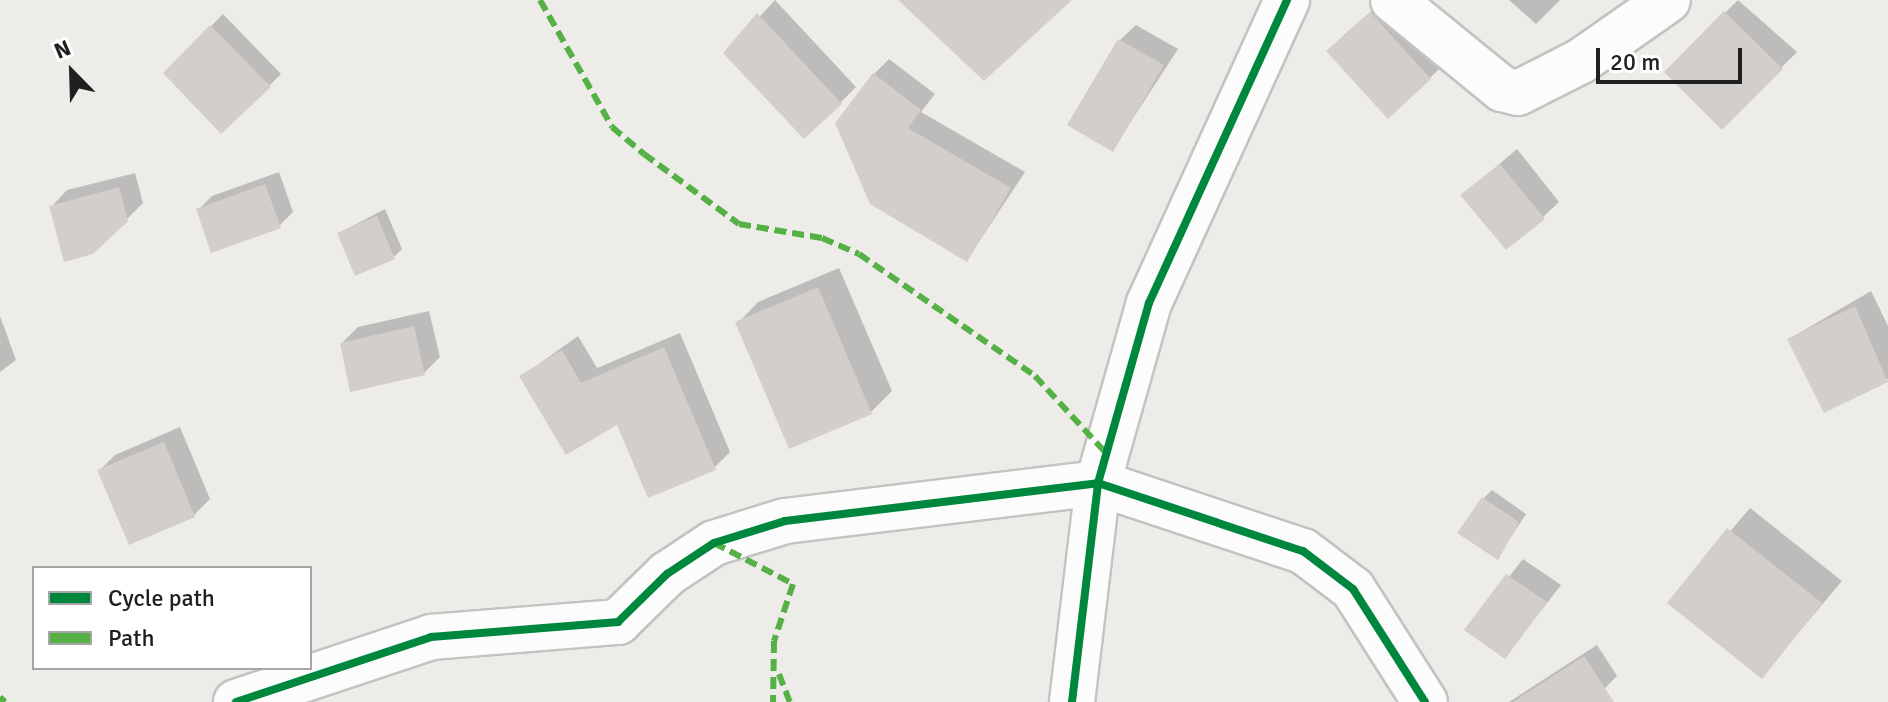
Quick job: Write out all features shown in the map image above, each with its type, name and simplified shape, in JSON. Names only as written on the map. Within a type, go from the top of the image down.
[{"type":"street","points":[[1072,702],[1098,483],[1149,303],[1287,0]]},
{"type":"street","points":[[1393,0],[1502,89],[1518,93],[1581,61],[1668,0]]},
{"type":"street","points":[[236,702],[431,637],[551,622],[618,622],[667,574],[714,543],[785,521],[1098,483],[1303,551],[1353,589],[1425,702]]},
{"type":"building","points":[[898,0],[1072,0],[984,81]]},
{"type":"building","points":[[1724,11],[1783,69],[1722,130],[1664,72]]},
{"type":"building","points":[[1370,12],[1431,79],[1388,119],[1326,51]]},
{"type":"building","points":[[757,13],[842,104],[804,139],[723,53]]},
{"type":"building","points":[[210,25],[271,87],[221,134],[163,73]]},
{"type":"building","points":[[1118,39],[1164,65],[1113,152],[1067,125]]},
{"type":"building","points":[[873,73],[921,110],[908,128],[1011,188],[967,262],[870,204],[835,123]]},
{"type":"building","points":[[1500,164],[1545,219],[1506,250],[1460,195]]},
{"type":"building","points":[[265,184],[281,228],[211,253],[196,209]]},
{"type":"building","points":[[119,187],[128,221],[93,254],[64,262],[49,206]]},
{"type":"building","points":[[377,216],[395,259],[355,276],[337,233]]},
{"type":"building","points":[[818,287],[872,414],[789,449],[735,322]]},
{"type":"building","points":[[1855,306],[1888,382],[1824,413],[1787,339]]},
{"type":"building","points":[[414,326],[425,375],[350,392],[340,343]]},
{"type":"building","points":[[664,347],[716,470],[648,498],[617,425],[566,455],[519,376],[562,350],[581,383]]},
{"type":"building","points":[[164,442],[195,517],[129,545],[97,470]]},
{"type":"building","points":[[1482,497],[1519,522],[1498,560],[1457,533]]},
{"type":"building","points":[[1727,528],[1822,603],[1762,679],[1667,603]]},
{"type":"building","points":[[1506,574],[1547,602],[1505,659],[1464,630]]},
{"type":"building","points":[[1584,656],[1614,702],[1513,702]]},
{"type":"marked path","points":[[540,0],[612,127],[644,154],[739,224],[822,238],[859,254],[1035,376],[1106,453]]},
{"type":"marked path","points":[[714,543],[793,584],[774,641],[773,702]]},
{"type":"marked path","points":[[779,674],[790,702]]},
{"type":"marked path","points":[[0,697],[5,702]]},
{"type":"cycle path","points":[[1072,702],[1098,483],[1149,303],[1287,0]]},
{"type":"cycle path","points":[[236,702],[431,637],[618,622],[667,574],[714,543],[785,521],[1098,483],[1303,551],[1353,589],[1425,702]]}]
